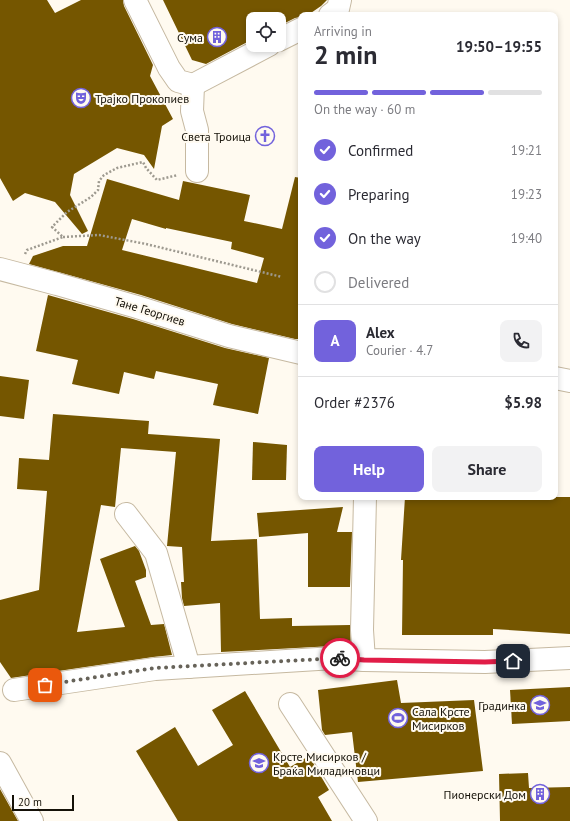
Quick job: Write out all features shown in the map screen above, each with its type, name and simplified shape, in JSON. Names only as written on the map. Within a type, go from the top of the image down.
[{"type":"street","points":[[135,0],[169,68],[178,81],[193,85],[256,52]]},
{"type":"street","points":[[334,12],[338,9],[340,0]]},
{"type":"street","points":[[286,36],[298,30]]},
{"type":"street","points":[[193,85],[192,111],[197,130],[197,171]]},
{"type":"street","name":"Тане Георгиев","points":[[9,271],[137,307],[229,336],[298,352]]},
{"type":"street","points":[[558,379],[570,381]]},
{"type":"street","points":[[364,660],[362,630],[365,500]]},
{"type":"street","points":[[126,514],[156,553],[190,666]]},
{"type":"street","points":[[14,690],[155,668],[334,658],[364,660],[485,662],[570,658]]},
{"type":"street","points":[[290,704],[366,821]]},
{"type":"street","points":[[0,763],[32,821]]},
{"type":"path","points":[[63,237],[52,227],[67,212],[91,197],[98,190],[99,181],[104,175],[117,168],[143,162],[146,168],[157,180],[197,171]]},
{"type":"path","points":[[9,271],[26,250],[63,237],[99,235],[146,244],[282,277]]},
{"type":"building","name":"Трајко Прокопиев","points":[[0,0],[47,0],[55,13],[81,0],[123,0],[124,6],[153,65],[150,76],[173,119],[162,126],[154,169],[144,155],[117,148],[74,174],[70,195],[88,231],[82,234],[55,202],[25,193],[13,201],[0,178]]},
{"type":"building","name":"Сума","points":[[163,0],[327,0],[312,12],[298,12],[298,18],[286,22],[286,12],[246,12],[246,43],[206,64],[192,60]]},
{"type":"building","points":[[295,177],[298,178],[298,339],[232,324],[141,295],[29,264],[33,256],[63,246],[87,246],[107,179],[179,200],[183,181],[250,195],[244,221],[282,229]],"holes":[[[132,219],[232,242],[231,249],[264,258],[257,283],[122,250]]]},
{"type":"building","points":[[48,295],[133,319],[225,348],[269,358],[258,414],[213,405],[218,384],[156,371],[154,379],[124,372],[119,394],[72,384],[78,360],[36,351]]},
{"type":"building","points":[[0,376],[29,380],[24,419],[0,416]]},
{"type":"building","points":[[53,414],[149,421],[148,434],[220,439],[211,541],[257,539],[260,619],[292,618],[292,626],[350,625],[351,647],[333,646],[221,652],[220,603],[184,606],[181,582],[184,582],[182,547],[167,546],[176,452],[121,448],[115,507],[101,505],[77,632],[125,627],[100,559],[135,546],[139,551],[146,570],[146,577],[135,581],[151,625],[164,624],[172,655],[11,678],[0,662],[0,600],[39,590],[47,491],[17,489],[19,458],[49,460]]},
{"type":"building","points":[[253,442],[287,445],[286,480],[252,480]]},
{"type":"building","points":[[558,497],[570,497],[570,634],[493,629],[493,635],[402,635],[403,560],[401,560],[405,500],[558,500]]},
{"type":"building","points":[[343,507],[337,532],[352,532],[350,587],[308,587],[308,533],[259,537],[257,513]]},
{"type":"building","name":"Сала Крсте Мисирков","points":[[397,680],[401,703],[474,700],[483,771],[358,782],[352,732],[325,735],[322,730],[318,690]]},
{"type":"building","name":"Градинка","points":[[570,687],[570,721],[512,724],[510,690]]},
{"type":"building","points":[[245,691],[290,767],[309,756],[329,790],[318,797],[332,821],[178,821],[136,751],[175,727],[198,766],[233,745],[212,710]]},
{"type":"building","name":"Пионерски Дом","points":[[528,773],[529,788],[570,787],[570,821],[500,821],[499,774]]},
{"type":"building","points":[[0,789],[18,821],[0,821]]},
{"type":"way so far","points":[[45,685],[155,668],[340,658]]},
{"type":"place","name":"Сума","points":[[217,37]]},
{"type":"place","name":"Трајко Прокопиев","points":[[81,98]]},
{"type":"place","name":"Света Троица","points":[[265,136]]},
{"type":"place","name":"Градинка","points":[[540,705]]},
{"type":"place","name":"Сала Крсте Мисирков","points":[[398,718]]},
{"type":"place","name":"Крсте Мисирков / Браќа Миладиновци","points":[[259,763]]},
{"type":"place","name":"Пионерски Дом","points":[[540,794]]},
{"type":"route","points":[[340,658],[364,660],[513,661]]}]
